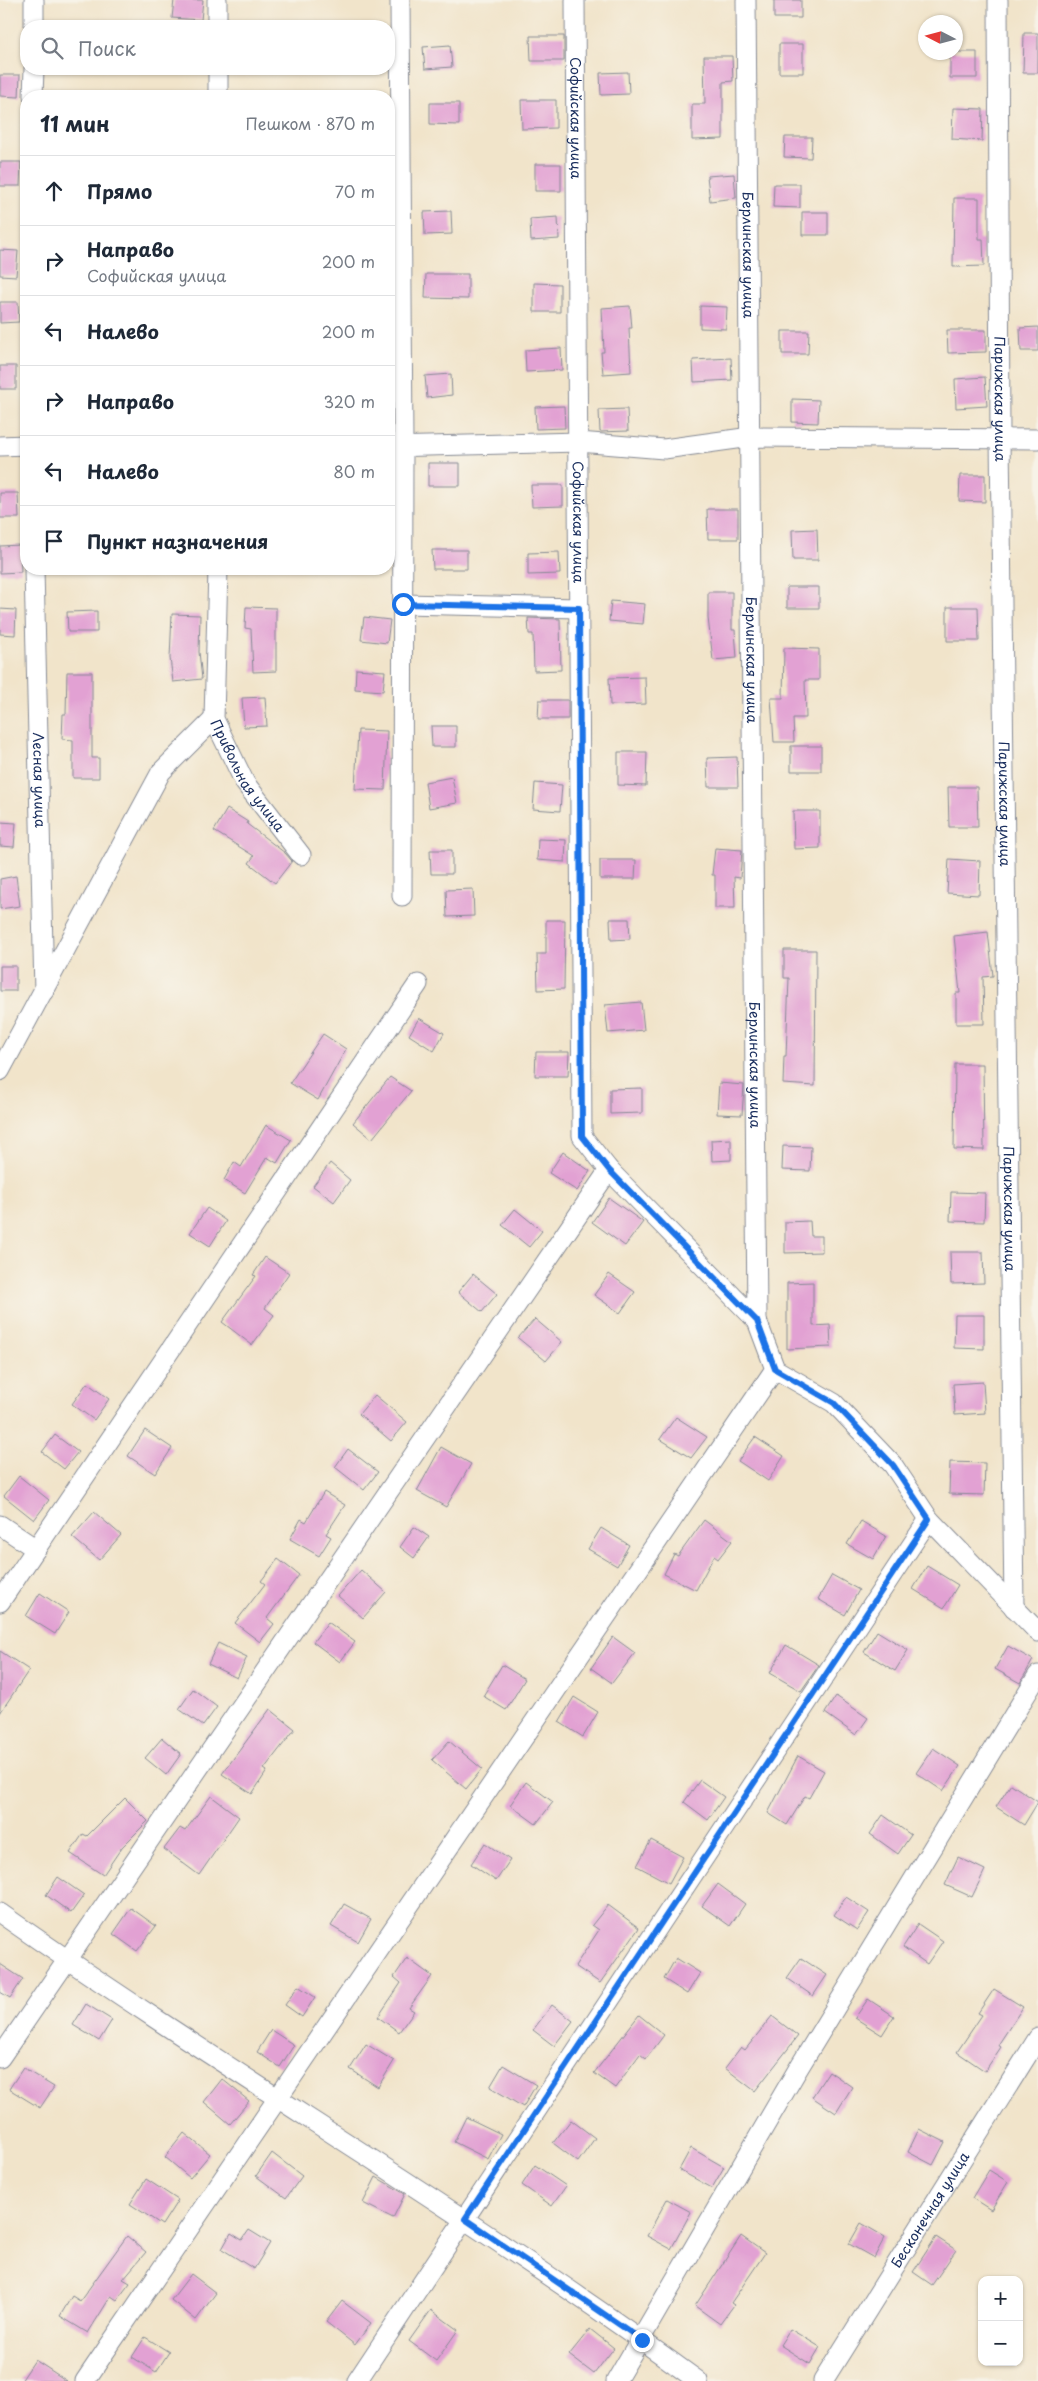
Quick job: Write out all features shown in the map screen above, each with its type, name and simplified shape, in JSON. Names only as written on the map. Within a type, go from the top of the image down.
[{"type":"street","points":[[34,0],[34,20]]},
{"type":"street","points":[[217,0],[218,20]]},
{"type":"street","points":[[400,0],[396,447],[403,604],[402,896]]},
{"type":"street","name":"Софийская улица","points":[[576,0],[582,1136],[609,1170]]},
{"type":"street","name":"Берлинская улица","points":[[746,0],[757,1321]]},
{"type":"street","name":"Парижская улица","points":[[998,0],[1000,438],[1014,1608]]},
{"type":"street","points":[[34,75],[34,90]]},
{"type":"street","points":[[218,75],[218,90]]},
{"type":"street","points":[[396,447],[579,442],[664,449],[751,437],[1038,439]]},
{"type":"street","points":[[0,446],[20,445]]},
{"type":"street","name":"Лесная улица","points":[[34,575],[44,991]]},
{"type":"street","name":"Привольная улица","points":[[218,575],[214,719],[245,782],[301,855]]},
{"type":"street","points":[[403,604],[579,608]]},
{"type":"street","points":[[0,1071],[161,772],[214,719]]},
{"type":"street","points":[[0,1602],[418,984]]},
{"type":"street","points":[[0,2058],[66,1959],[609,1170],[757,1321],[775,1369],[834,1403],[893,1465],[929,1519],[1038,1632]]},
{"type":"street","points":[[85,2381],[775,1369]]},
{"type":"street","points":[[357,2381],[929,1519]]},
{"type":"street","points":[[0,1525],[36,1549]]},
{"type":"street","points":[[616,2381],[642,2340],[798,2070],[1038,1675]]},
{"type":"street","points":[[0,1913],[66,1959],[277,2098],[465,2219],[642,2340],[698,2381]]},
{"type":"street","name":"Бесконечная улица","points":[[823,2381],[1038,2038]]},
{"type":"building","points":[[174,0],[203,0],[201,20],[172,18]]},
{"type":"building","points":[[774,0],[801,0],[801,18],[774,18]]},
{"type":"building","points":[[1024,33],[1038,33],[1038,73],[1023,73]]},
{"type":"building","points":[[530,36],[564,36],[564,61],[531,61]]},
{"type":"building","points":[[779,44],[803,44],[803,73],[779,73]]},
{"type":"building","points":[[450,45],[452,67],[425,69],[423,47]]},
{"type":"building","points":[[963,52],[977,52],[977,78],[950,78],[950,60],[963,60]]},
{"type":"building","points":[[704,56],[732,56],[733,81],[723,82],[723,139],[692,140],[692,104],[705,104]]},
{"type":"building","points":[[628,72],[629,94],[601,95],[600,73]]},
{"type":"building","points":[[0,75],[20,75],[19,97],[0,96]]},
{"type":"building","points":[[521,100],[556,100],[556,128],[522,129]]},
{"type":"building","points":[[430,103],[459,103],[459,125],[430,124]]},
{"type":"building","points":[[953,108],[983,109],[982,141],[952,139]]},
{"type":"building","points":[[785,137],[812,137],[811,158],[784,157]]},
{"type":"building","points":[[0,162],[20,162],[20,186],[0,186]]},
{"type":"building","points":[[535,164],[561,164],[561,191],[535,191]]},
{"type":"building","points":[[734,174],[736,198],[710,201],[707,176]]},
{"type":"building","points":[[774,184],[800,184],[800,208],[773,207]]},
{"type":"building","points":[[954,198],[979,198],[979,239],[983,239],[984,266],[953,267]]},
{"type":"building","points":[[451,211],[452,234],[425,235],[424,212]]},
{"type":"building","points":[[802,212],[828,212],[828,235],[802,235]]},
{"type":"building","points":[[558,217],[559,239],[531,241],[530,219]]},
{"type":"building","points":[[0,250],[18,251],[16,276],[0,275]]},
{"type":"building","points":[[426,274],[468,274],[468,299],[425,298]]},
{"type":"building","points":[[534,283],[560,284],[560,312],[534,312]]},
{"type":"building","points":[[0,302],[18,302],[19,322],[0,323]]},
{"type":"building","points":[[630,306],[632,328],[629,328],[631,372],[603,374],[601,352],[604,352],[602,308]]},
{"type":"building","points":[[700,306],[727,307],[726,329],[700,328]]},
{"type":"building","points":[[1038,327],[1038,351],[1021,351],[1020,328]]},
{"type":"building","points":[[947,330],[986,330],[986,352],[948,353]]},
{"type":"building","points":[[782,331],[809,331],[808,354],[782,354]]},
{"type":"building","points":[[561,348],[562,370],[526,372],[525,350]]},
{"type":"building","points":[[731,358],[732,380],[694,382],[693,360]]},
{"type":"building","points":[[0,366],[16,366],[16,389],[0,389]]},
{"type":"building","points":[[451,374],[452,395],[427,398],[425,376]]},
{"type":"building","points":[[985,377],[987,406],[956,408],[955,379]]},
{"type":"building","points":[[792,399],[819,400],[818,423],[792,422]]},
{"type":"building","points":[[564,406],[565,428],[536,429],[535,407]]},
{"type":"building","points":[[627,409],[628,431],[600,432],[599,410]]},
{"type":"building","points":[[428,463],[460,463],[460,486],[428,486]]},
{"type":"building","points":[[960,475],[985,475],[985,502],[959,501]]},
{"type":"building","points":[[531,485],[563,485],[563,506],[532,507]]},
{"type":"building","points":[[0,493],[18,493],[19,518],[0,518]]},
{"type":"building","points":[[707,509],[738,509],[738,539],[708,539]]},
{"type":"building","points":[[817,529],[818,560],[793,560],[792,530]]},
{"type":"building","points":[[20,545],[20,572],[0,573],[0,546]]},
{"type":"building","points":[[432,550],[467,550],[467,569],[433,569]]},
{"type":"building","points":[[559,552],[560,574],[528,575],[528,553]]},
{"type":"building","points":[[787,587],[819,587],[819,608],[787,608]]},
{"type":"building","points":[[708,592],[732,592],[732,630],[735,630],[737,658],[713,660],[708,618]]},
{"type":"building","points":[[611,601],[645,604],[643,624],[609,621]]},
{"type":"building","points":[[246,607],[276,608],[276,671],[253,672],[251,629],[245,628]]},
{"type":"building","points":[[947,607],[978,607],[979,641],[947,641]]},
{"type":"building","points":[[0,609],[16,610],[15,635],[0,634]]},
{"type":"building","points":[[97,611],[97,632],[68,632],[67,612]]},
{"type":"building","points":[[172,614],[200,615],[199,652],[202,679],[173,682],[170,658]]},
{"type":"building","points":[[364,617],[390,620],[387,643],[361,640]]},
{"type":"building","points":[[528,618],[560,619],[561,670],[534,671],[533,634],[529,634]]},
{"type":"building","points":[[784,648],[819,649],[819,680],[805,680],[806,718],[793,718],[794,742],[774,742],[771,698],[783,698]]},
{"type":"building","points":[[356,669],[385,671],[383,691],[355,689]]},
{"type":"building","points":[[67,672],[92,672],[92,758],[99,758],[99,778],[73,778],[73,740],[62,739],[63,714],[66,714]]},
{"type":"building","points":[[645,677],[646,704],[610,705],[609,678]]},
{"type":"building","points":[[265,697],[267,726],[244,727],[242,698]]},
{"type":"building","points":[[539,700],[568,700],[568,719],[538,719]]},
{"type":"building","points":[[431,726],[456,726],[456,747],[432,747]]},
{"type":"building","points":[[358,730],[387,731],[385,790],[355,789]]},
{"type":"building","points":[[791,746],[821,746],[821,771],[791,771]]},
{"type":"building","points":[[618,752],[647,752],[646,786],[618,785]]},
{"type":"building","points":[[737,757],[738,787],[708,787],[707,758]]},
{"type":"building","points":[[452,777],[457,803],[429,808],[425,782]]},
{"type":"building","points":[[535,783],[562,785],[560,811],[533,809]]},
{"type":"building","points":[[948,787],[977,787],[978,827],[949,827]]},
{"type":"building","points":[[227,809],[248,822],[247,824],[285,853],[292,861],[275,883],[249,863],[254,856],[214,831]]},
{"type":"building","points":[[793,811],[820,811],[820,848],[794,849]]},
{"type":"building","points":[[0,822],[16,823],[14,847],[0,846]]},
{"type":"building","points":[[538,839],[566,840],[565,862],[537,860]]},
{"type":"building","points":[[715,848],[742,850],[740,878],[734,877],[735,908],[715,908],[715,875],[712,875]]},
{"type":"building","points":[[430,850],[452,850],[452,874],[431,874]]},
{"type":"building","points":[[949,859],[980,861],[979,895],[947,893]]},
{"type":"building","points":[[600,860],[636,860],[635,879],[600,879]]},
{"type":"building","points":[[16,876],[20,906],[0,909],[0,879]]},
{"type":"building","points":[[473,889],[474,916],[447,917],[446,890]]},
{"type":"building","points":[[610,919],[629,919],[630,939],[611,940]]},
{"type":"building","points":[[546,920],[565,920],[564,989],[538,990],[537,954],[546,954]]},
{"type":"building","points":[[988,932],[993,976],[983,977],[984,1024],[956,1024],[956,993],[960,993],[954,936]]},
{"type":"building","points":[[784,950],[816,950],[815,1086],[783,1084],[789,978],[784,978]]},
{"type":"building","points":[[0,966],[16,966],[16,991],[0,991]]},
{"type":"building","points":[[641,1002],[644,1030],[608,1033],[605,1005]]},
{"type":"building","points":[[419,1018],[444,1033],[434,1051],[409,1035]]},
{"type":"building","points":[[323,1034],[346,1049],[318,1100],[290,1083]]},
{"type":"building","points":[[536,1052],[569,1052],[568,1076],[535,1076]]},
{"type":"building","points":[[955,1064],[983,1064],[984,1150],[954,1149]]},
{"type":"building","points":[[390,1077],[411,1091],[372,1139],[353,1123]]},
{"type":"building","points":[[719,1083],[744,1085],[742,1115],[717,1114]]},
{"type":"building","points":[[642,1088],[642,1113],[610,1114],[610,1089]]},
{"type":"building","points":[[266,1125],[291,1140],[277,1163],[267,1157],[245,1193],[224,1180],[234,1162],[241,1167]]},
{"type":"building","points":[[731,1139],[731,1160],[712,1161],[711,1140]]},
{"type":"building","points":[[783,1146],[811,1147],[810,1171],[782,1170]]},
{"type":"building","points":[[563,1152],[590,1171],[577,1191],[549,1173]]},
{"type":"building","points":[[330,1163],[350,1180],[334,1202],[313,1186]]},
{"type":"building","points":[[951,1192],[985,1193],[984,1222],[950,1221]]},
{"type":"building","points":[[609,1198],[643,1222],[625,1246],[592,1222]]},
{"type":"building","points":[[207,1208],[226,1221],[210,1246],[190,1233]]},
{"type":"building","points":[[515,1209],[542,1231],[529,1247],[502,1225]]},
{"type":"building","points":[[810,1221],[811,1236],[822,1236],[822,1252],[785,1253],[785,1222]]},
{"type":"building","points":[[950,1252],[983,1252],[984,1283],[951,1284]]},
{"type":"building","points":[[265,1257],[289,1273],[265,1308],[274,1315],[252,1345],[222,1322],[256,1276],[253,1275]]},
{"type":"building","points":[[473,1274],[497,1294],[482,1312],[458,1292]]},
{"type":"building","points":[[609,1274],[635,1292],[620,1313],[594,1295]]},
{"type":"building","points":[[813,1282],[813,1326],[830,1325],[831,1347],[787,1349],[787,1283]]},
{"type":"building","points":[[955,1315],[984,1315],[984,1349],[954,1348]]},
{"type":"building","points":[[535,1319],[562,1342],[546,1361],[518,1338]]},
{"type":"building","points":[[983,1382],[985,1413],[955,1415],[953,1384]]},
{"type":"building","points":[[87,1383],[109,1399],[94,1420],[72,1404]]},
{"type":"building","points":[[375,1395],[407,1422],[391,1441],[359,1414]]},
{"type":"building","points":[[676,1417],[707,1437],[691,1458],[660,1439]]},
{"type":"building","points":[[145,1430],[172,1448],[155,1474],[128,1456]]},
{"type":"building","points":[[55,1435],[78,1452],[64,1469],[42,1452]]},
{"type":"building","points":[[755,1437],[784,1456],[768,1481],[738,1461]]},
{"type":"building","points":[[441,1447],[471,1464],[446,1507],[417,1491]]},
{"type":"building","points":[[348,1449],[378,1472],[364,1490],[335,1467]]},
{"type":"building","points":[[950,1462],[985,1463],[984,1495],[949,1494]]},
{"type":"building","points":[[19,1476],[49,1500],[34,1520],[4,1496]]},
{"type":"building","points":[[324,1492],[345,1505],[326,1534],[331,1537],[319,1556],[290,1539],[301,1519],[306,1522]]},
{"type":"building","points":[[94,1512],[121,1535],[99,1560],[72,1537]]},
{"type":"building","points":[[704,1520],[732,1541],[718,1559],[714,1556],[696,1590],[664,1574],[674,1554],[678,1556]]},
{"type":"building","points":[[861,1521],[886,1536],[873,1559],[847,1544]]},
{"type":"building","points":[[414,1527],[429,1537],[414,1558],[400,1547]]},
{"type":"building","points":[[601,1528],[629,1545],[617,1566],[588,1549]]},
{"type":"building","points":[[278,1559],[299,1575],[267,1618],[274,1624],[260,1642],[235,1623],[265,1584],[261,1581]]},
{"type":"building","points":[[927,1566],[958,1585],[944,1608],[913,1589]]},
{"type":"building","points":[[361,1570],[386,1592],[363,1618],[338,1596]]},
{"type":"building","points":[[832,1575],[859,1590],[845,1615],[818,1599]]},
{"type":"building","points":[[40,1593],[69,1612],[55,1634],[26,1616]]},
{"type":"building","points":[[328,1622],[355,1642],[340,1662],[313,1642]]},
{"type":"building","points":[[877,1631],[908,1650],[895,1671],[864,1652]]},
{"type":"building","points":[[613,1637],[635,1653],[612,1683],[591,1668]]},
{"type":"building","points":[[218,1643],[247,1657],[237,1678],[208,1664]]},
{"type":"building","points":[[786,1645],[819,1665],[801,1691],[770,1673]]},
{"type":"building","points":[[1008,1646],[1033,1660],[1020,1683],[995,1669]]},
{"type":"building","points":[[0,1651],[29,1670],[0,1713]]},
{"type":"building","points":[[502,1665],[525,1679],[506,1710],[483,1696]]},
{"type":"building","points":[[193,1689],[217,1707],[203,1726],[179,1709]]},
{"type":"building","points":[[836,1696],[868,1718],[856,1735],[825,1713]]},
{"type":"building","points":[[574,1697],[598,1712],[583,1737],[559,1722]]},
{"type":"building","points":[[270,1709],[295,1729],[264,1769],[267,1771],[252,1794],[222,1774]]},
{"type":"building","points":[[162,1738],[181,1754],[166,1775],[145,1758]]},
{"type":"building","points":[[449,1741],[482,1769],[466,1789],[432,1760]]},
{"type":"building","points":[[933,1748],[960,1766],[943,1791],[916,1773]]},
{"type":"building","points":[[798,1756],[824,1771],[809,1798],[805,1796],[787,1825],[768,1813]]},
{"type":"building","points":[[700,1780],[724,1797],[708,1820],[684,1802]]},
{"type":"building","points":[[526,1782],[553,1802],[536,1824],[510,1805]]},
{"type":"building","points":[[1011,1784],[1038,1802],[1024,1825],[996,1807]]},
{"type":"building","points":[[211,1796],[239,1817],[199,1875],[164,1849],[180,1828],[185,1831]]},
{"type":"building","points":[[125,1798],[148,1821],[122,1847],[103,1875],[70,1853],[83,1834],[87,1836]]},
{"type":"building","points":[[883,1815],[911,1835],[898,1854],[870,1834]]},
{"type":"building","points":[[651,1840],[683,1857],[669,1883],[637,1866]]},
{"type":"building","points":[[485,1843],[510,1860],[496,1881],[471,1864]]},
{"type":"building","points":[[958,1857],[985,1870],[972,1897],[945,1885]]},
{"type":"building","points":[[58,1877],[84,1895],[71,1913],[46,1895]]},
{"type":"building","points":[[718,1884],[745,1904],[730,1926],[702,1906]]},
{"type":"building","points":[[846,1897],[869,1912],[857,1930],[834,1915]]},
{"type":"building","points":[[344,1904],[371,1919],[358,1942],[331,1926]]},
{"type":"building","points":[[608,1905],[639,1928],[600,1983],[575,1966],[599,1930],[592,1925]]},
{"type":"building","points":[[131,1908],[156,1926],[137,1951],[113,1934]]},
{"type":"building","points":[[918,1924],[943,1941],[927,1964],[903,1947]]},
{"type":"building","points":[[407,1958],[432,1976],[409,2008],[414,2011],[399,2032],[378,2017],[401,1983],[394,1977]]},
{"type":"building","points":[[676,1958],[700,1973],[687,1994],[664,1979]]},
{"type":"building","points":[[801,1958],[827,1975],[813,1996],[787,1978]]},
{"type":"building","points":[[0,1964],[23,1979],[10,1998],[0,1992]]},
{"type":"building","points":[[298,1986],[315,1997],[302,2017],[285,2005]]},
{"type":"building","points":[[994,1989],[1023,2007],[998,2045],[1001,2047],[985,2071],[957,2052],[982,2015],[978,2013]]},
{"type":"building","points":[[868,1999],[894,2016],[882,2035],[855,2018]]},
{"type":"building","points":[[86,2004],[112,2020],[99,2041],[73,2025]]},
{"type":"building","points":[[552,2005],[573,2021],[554,2046],[533,2030]]},
{"type":"building","points":[[639,2015],[664,2035],[646,2059],[640,2054],[615,2088],[594,2073]]},
{"type":"building","points":[[772,2016],[798,2036],[755,2091],[725,2068],[741,2047],[745,2050]]},
{"type":"building","points":[[271,2030],[294,2045],[280,2067],[257,2052]]},
{"type":"building","points":[[366,2044],[394,2061],[378,2087],[350,2069]]},
{"type":"building","points":[[503,2065],[536,2085],[523,2107],[490,2087]]},
{"type":"building","points":[[23,2068],[54,2087],[40,2108],[9,2089]]},
{"type":"building","points":[[829,2071],[852,2087],[836,2113],[812,2097]]},
{"type":"building","points":[[222,2079],[249,2101],[230,2124],[204,2102]]},
{"type":"building","points":[[466,2117],[501,2134],[488,2159],[454,2142]]},
{"type":"building","points":[[571,2120],[595,2138],[578,2162],[553,2143]]},
{"type":"building","points":[[919,2129],[945,2142],[933,2165],[908,2152]]},
{"type":"building","points":[[184,2133],[210,2154],[190,2178],[165,2157]]},
{"type":"building","points":[[691,2148],[724,2167],[712,2188],[679,2170]]},
{"type":"building","points":[[272,2153],[302,2176],[286,2198],[256,2176]]},
{"type":"building","points":[[535,2165],[566,2186],[552,2206],[522,2185]]},
{"type":"building","points":[[989,2170],[1008,2182],[991,2210],[972,2198]]},
{"type":"building","points":[[376,2177],[405,2194],[393,2218],[363,2203]]},
{"type":"building","points":[[146,2179],[178,2200],[162,2225],[130,2204]]},
{"type":"building","points":[[667,2199],[691,2212],[671,2249],[647,2236]]},
{"type":"building","points":[[861,2223],[885,2237],[874,2258],[849,2244]]},
{"type":"building","points":[[249,2230],[270,2243],[254,2269],[222,2249],[231,2233],[242,2240]]},
{"type":"building","points":[[127,2236],[146,2252],[123,2279],[130,2283],[117,2300],[111,2296],[88,2333],[60,2316],[72,2296],[80,2301]]},
{"type":"building","points":[[741,2236],[765,2253],[731,2303],[734,2305],[720,2324],[695,2306]]},
{"type":"building","points":[[936,2237],[956,2250],[932,2285],[913,2272]]},
{"type":"building","points":[[191,2274],[216,2293],[196,2320],[171,2300]]},
{"type":"building","points":[[342,2301],[371,2323],[355,2345],[326,2322]]},
{"type":"building","points":[[431,2310],[458,2330],[436,2361],[409,2341]]},
{"type":"building","points":[[590,2329],[614,2348],[594,2374],[569,2355]]},
{"type":"building","points":[[790,2329],[820,2347],[810,2364],[780,2345]]},
{"type":"building","points":[[145,2337],[169,2352],[156,2372],[132,2357]]},
{"type":"building","points":[[35,2360],[67,2381],[21,2381]]},
{"type":"route","points":[[403,604],[579,608],[582,1136],[609,1170],[757,1321],[775,1369],[834,1403],[893,1465],[929,1519],[465,2219],[642,2340]]}]
